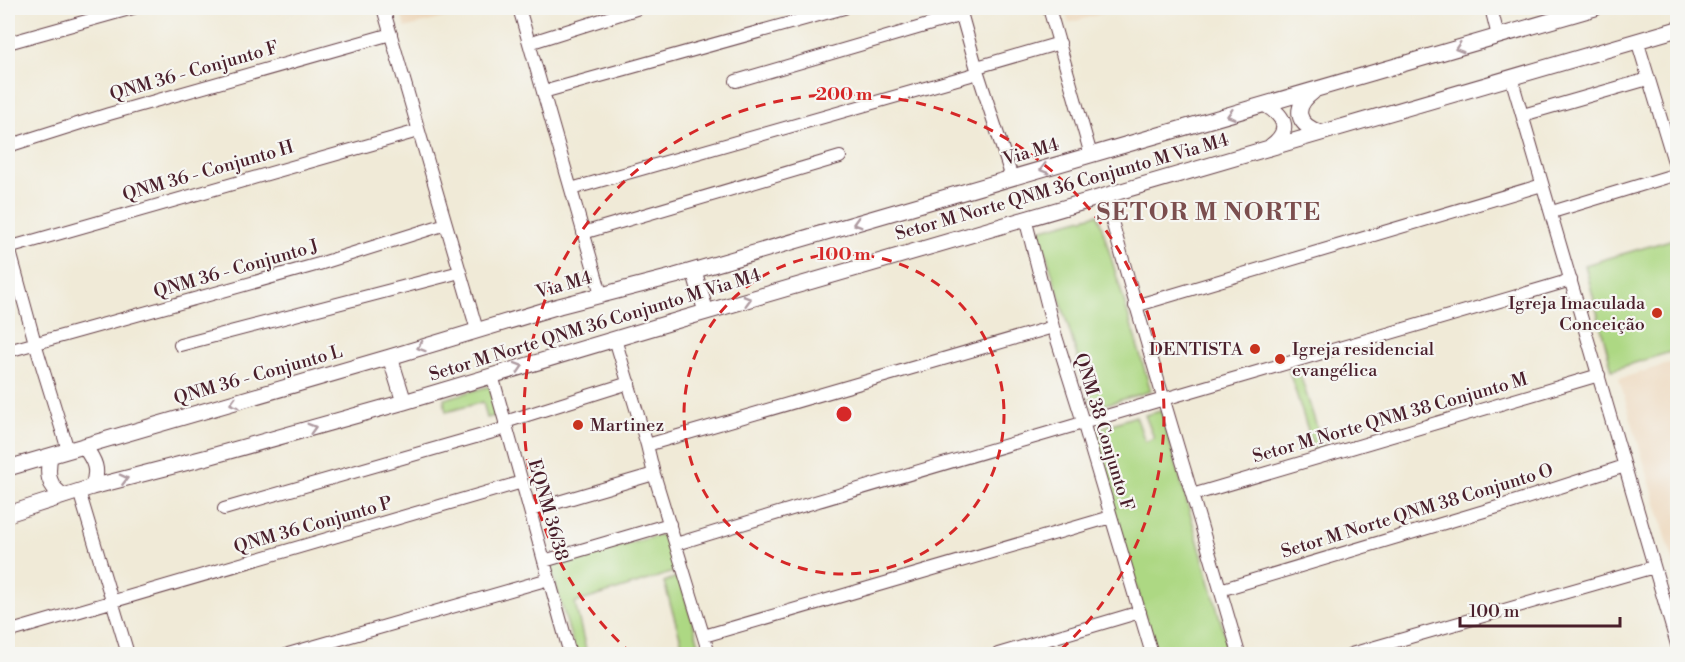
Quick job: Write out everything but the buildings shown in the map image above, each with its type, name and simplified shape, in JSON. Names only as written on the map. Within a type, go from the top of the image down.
[{"type":"main road","name":"Via M4","points":[[477,330],[601,294],[694,271],[1595,8]]},
{"type":"main road","name":"Setor M Norte QNM 36 Conjunto M Via M4","points":[[8,514],[79,491],[404,402],[1025,218],[1677,29]]},
{"type":"main road","points":[[1315,90],[1304,99],[1299,113],[1305,125],[1319,132]]},
{"type":"main road","points":[[1266,105],[1282,117],[1284,126],[1283,135],[1268,148]]},
{"type":"main road","points":[[694,271],[706,312]]},
{"type":"main road","name":"QNM 36 - Conjunto L","points":[[8,468],[477,330]]},
{"type":"main road","points":[[390,357],[404,402]]},
{"type":"main road","points":[[50,456],[49,480],[57,492],[79,491],[96,477],[97,467],[84,446]]},
{"type":"street","points":[[8,43],[133,8]]},
{"type":"street","points":[[383,8],[477,330]]},
{"type":"street","points":[[519,8],[601,294]]},
{"type":"street","points":[[529,43],[639,8]]},
{"type":"street","points":[[543,92],[844,8]]},
{"type":"street","points":[[1050,8],[1091,155]]},
{"type":"street","points":[[1491,8],[1498,36]]},
{"type":"street","points":[[736,81],[961,11],[977,70],[1012,178]]},
{"type":"street","name":"QNM 36 - Conjunto F","points":[[8,146],[109,114],[391,34]]},
{"type":"street","points":[[1552,212],[1677,174],[1673,146],[1648,79],[1637,40]]},
{"type":"street","points":[[571,189],[977,70],[1060,43]]},
{"type":"street","points":[[1511,77],[1677,648]]},
{"type":"street","points":[[1523,115],[1648,79]]},
{"type":"street","name":"QNM 36 - Conjunto H","points":[[8,246],[418,131]]},
{"type":"street","points":[[584,233],[840,157]]},
{"type":"street","points":[[1135,306],[1542,185]]},
{"type":"street","points":[[1105,196],[1135,306],[1165,400],[1239,654]]},
{"type":"street","name":"QNM 38 Conjunto F","points":[[1025,218],[1053,327],[1152,654]]},
{"type":"street","name":"QNM 36 - Conjunto J","points":[[8,351],[319,264],[446,224]]},
{"type":"street","points":[[8,246],[35,343],[69,450]]},
{"type":"street","points":[[180,345],[460,272]]},
{"type":"street","points":[[676,544],[1570,280]]},
{"type":"street","points":[[647,445],[1053,327]]},
{"type":"street","points":[[615,339],[709,654]]},
{"type":"street","name":"EQNM 36/38","points":[[492,375],[570,654]]},
{"type":"street","name":"Setor M Norte QNM 38 Conjunto M","points":[[1192,495],[1599,375]]},
{"type":"street","points":[[224,509],[506,425],[629,383]]},
{"type":"street","name":"Setor M Norte QNM 38 Conjunto O","points":[[1220,590],[1501,506],[1625,466]]},
{"type":"street","points":[[531,510],[654,474]]},
{"type":"street","name":"QNM 36 Conjunto P","points":[[8,632],[522,482]]},
{"type":"street","points":[[79,491],[128,654]]},
{"type":"street","points":[[704,636],[1111,517]]},
{"type":"street","points":[[544,561],[670,524]]},
{"type":"street","points":[[1351,654],[1654,567]]},
{"type":"street","points":[[288,654],[549,579]]},
{"type":"street","points":[[998,654],[1140,612]]},
{"type":"shaded area","points":[[400,8],[480,8],[405,28]]},
{"type":"shaded area","points":[[1064,8],[1121,8],[1069,23]]},
{"type":"shaded area","points":[[1677,361],[1678,566],[1675,567],[1619,379]]},
{"type":"green space","points":[[1098,214],[1151,391],[1093,408],[1039,230]]},
{"type":"green space","points":[[1677,238],[1677,350],[1612,370],[1585,265]]},
{"type":"green space","points":[[1298,368],[1323,446],[1314,449],[1289,371]]},
{"type":"green space","points":[[490,386],[499,415],[487,418],[483,402],[446,412],[444,399]]},
{"type":"green space","points":[[1161,411],[1230,654],[1156,654],[1091,431],[1136,416],[1145,442],[1154,438],[1145,415]]},
{"type":"green space","points":[[667,533],[677,571],[575,603],[587,654],[576,654],[550,566]]},
{"type":"green space","points":[[679,576],[702,654],[685,654],[664,582]]},
{"type":"place","name":"Igreja Imaculada Conceição","points":[[1657,313]]},
{"type":"place","name":"DENTISTA","points":[[1255,349]]},
{"type":"place","name":"Igreja residencial evangélica","points":[[1280,359]]},
{"type":"place","name":"Martinez","points":[[578,425]]},
{"type":"district","name":"SETOR M NORTE","points":[[1209,213]]}]
